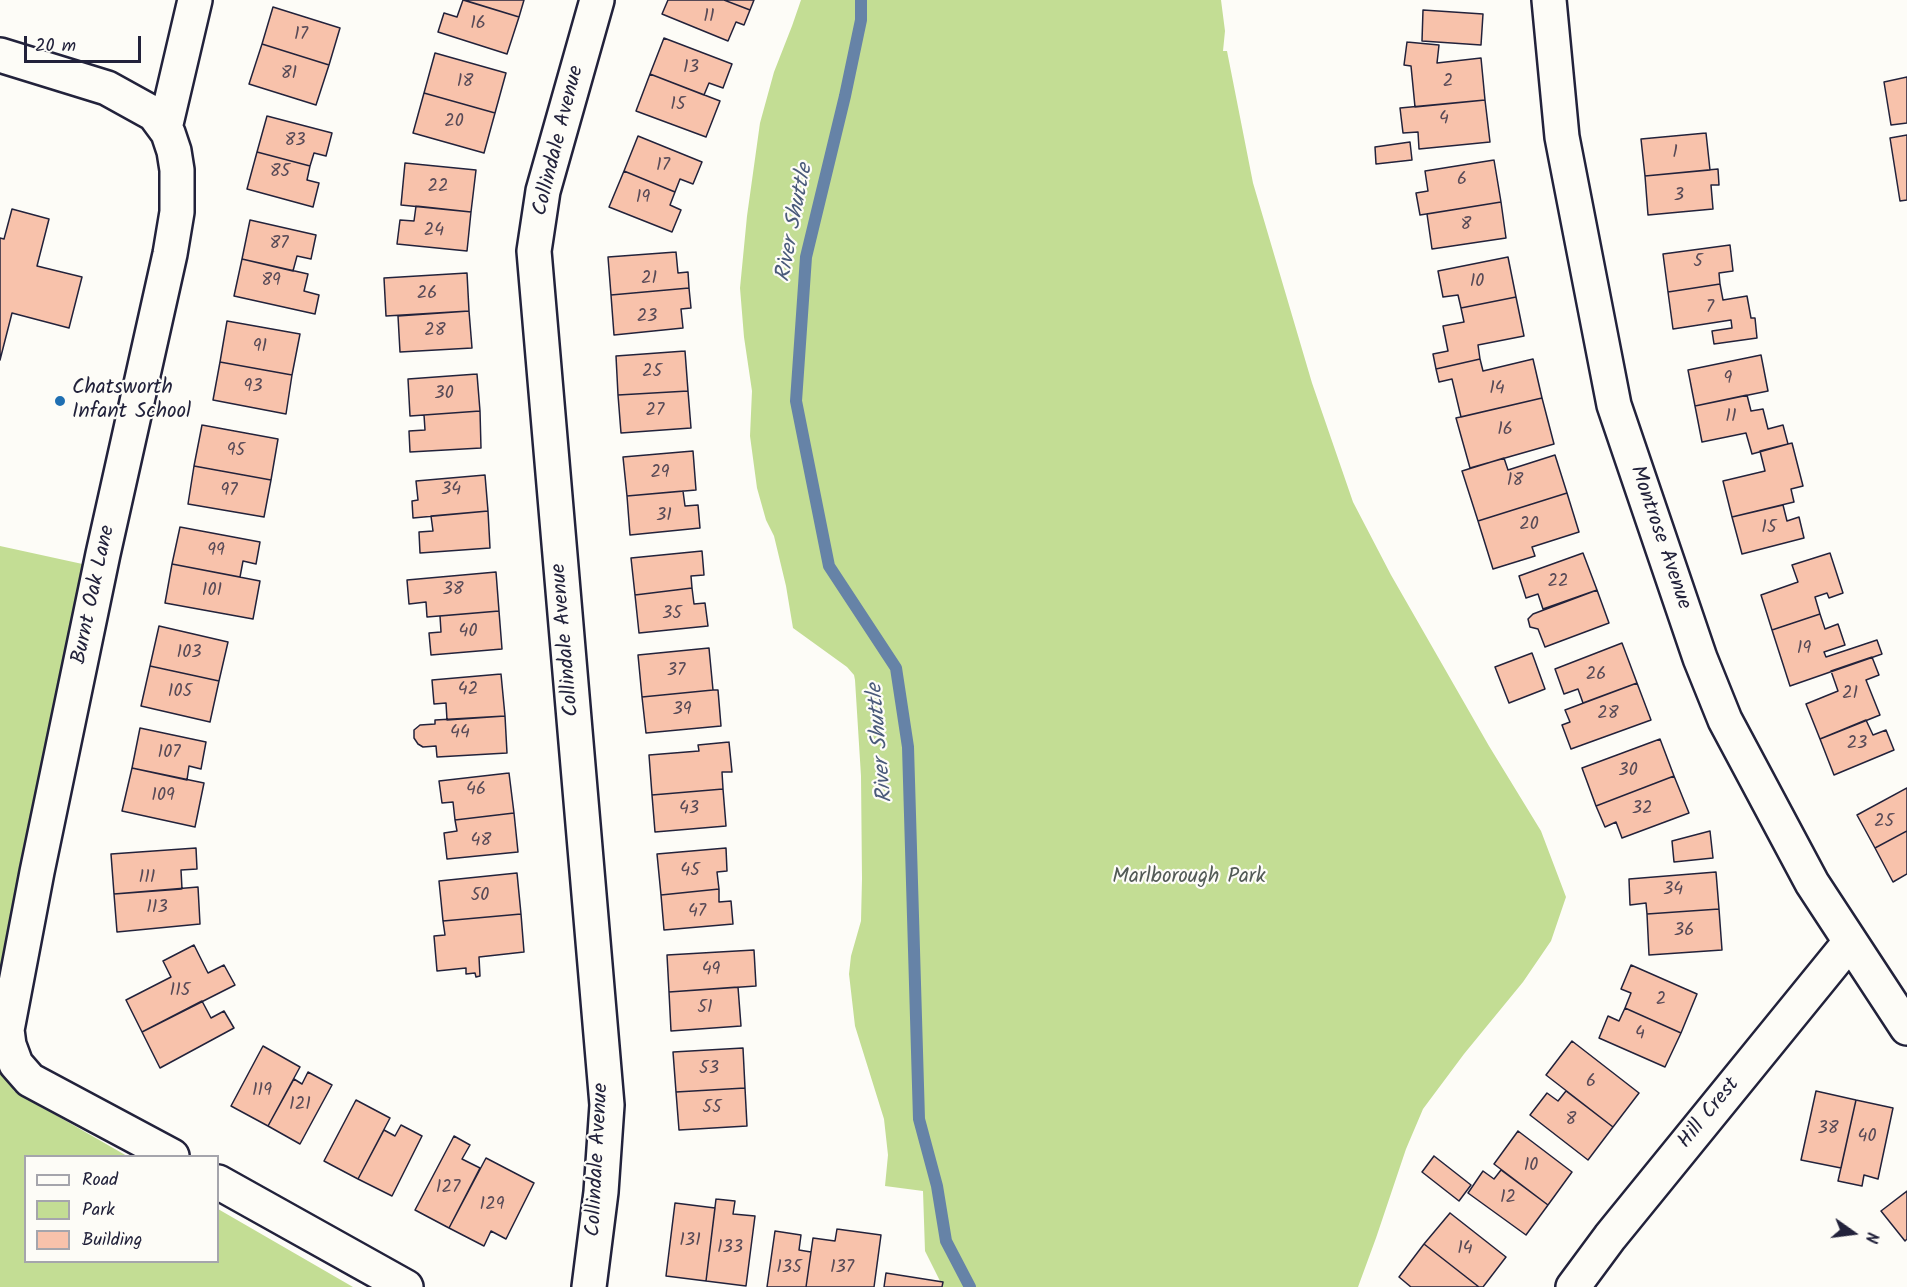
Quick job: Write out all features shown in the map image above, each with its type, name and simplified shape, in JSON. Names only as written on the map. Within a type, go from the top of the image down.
[{"type":"street","points":[[165,128],[195,0]]},
{"type":"street","name":"Collindale Avenue","points":[[589,1287],[601,1192],[607,1105],[534,251],[543,191],[597,0]]},
{"type":"street","name":"Montrose Avenue","points":[[1549,0],[1562,137],[1614,405],[1700,658],[1725,720],[1812,883],[1907,1028]]},
{"type":"street","name":"Burnt Oak Lane","points":[[0,55],[107,88],[154,114],[165,128],[174,151],[177,170],[177,212],[170,254],[103,554],[37,872],[7,1030],[9,1045],[16,1064],[30,1080],[169,1155]]},
{"type":"street","name":"Hill Crest","points":[[1573,1287],[1610,1237],[1850,942]]},
{"type":"street","points":[[219,1183],[406,1287]]},
{"type":"green space","name":"Marlborough Park","points":[[801,0],[1221,0],[1225,31],[1223,51],[1227,51],[1253,183],[1312,383],[1353,502],[1391,575],[1489,746],[1541,831],[1566,897],[1551,941],[1523,982],[1464,1054],[1423,1109],[1406,1149],[1358,1287],[943,1287],[925,1251],[923,1191],[885,1186],[888,1155],[884,1119],[855,1026],[849,974],[851,956],[861,921],[862,879],[861,776],[855,680],[847,667],[793,628],[774,536],[766,520],[757,488],[750,436],[752,391],[740,288],[747,216],[760,123],[774,72]]},
{"type":"green space","points":[[0,546],[87,565],[0,1003]]},
{"type":"green space","points":[[0,1061],[14,1091],[125,1155],[24,1155],[24,1263],[219,1263],[219,1210],[353,1287],[0,1287]]},
{"type":"building","points":[[463,0],[519,17],[507,54],[438,32],[444,13],[457,17]]},
{"type":"building","points":[[464,0],[524,0],[519,17]]},
{"type":"building","points":[[668,0],[724,0],[750,10],[744,25],[736,22],[728,41],[662,14]]},
{"type":"building","points":[[724,0],[754,0],[750,10]]},
{"type":"building","points":[[273,7],[340,28],[329,65],[262,44]]},
{"type":"building","points":[[1423,10],[1483,14],[1481,45],[1422,41]]},
{"type":"building","points":[[664,38],[732,64],[723,88],[709,83],[704,95],[650,74]]},
{"type":"building","points":[[1407,42],[1439,45],[1437,63],[1481,58],[1485,100],[1415,107],[1411,66],[1404,65]]},
{"type":"building","points":[[262,44],[329,65],[316,105],[249,84]]},
{"type":"building","points":[[435,53],[506,73],[495,113],[424,93]]},
{"type":"building","points":[[650,74],[720,101],[706,137],[636,111]]},
{"type":"building","points":[[1907,77],[1907,123],[1891,125],[1884,82]]},
{"type":"building","points":[[424,93],[495,113],[484,153],[413,133]]},
{"type":"building","points":[[1485,100],[1490,142],[1419,149],[1418,132],[1403,133],[1400,108]]},
{"type":"building","points":[[267,116],[332,133],[326,156],[314,153],[310,166],[257,152]]},
{"type":"building","points":[[1706,133],[1710,170],[1645,176],[1641,139]]},
{"type":"building","points":[[1907,135],[1907,200],[1900,201],[1890,138]]},
{"type":"building","points":[[638,136],[702,162],[693,184],[680,179],[675,192],[624,171]]},
{"type":"building","points":[[1410,142],[1412,160],[1376,164],[1375,147]]},
{"type":"building","points":[[257,152],[310,166],[307,180],[319,183],[313,207],[247,189]]},
{"type":"building","points":[[1494,160],[1501,202],[1420,215],[1416,193],[1428,191],[1425,171]]},
{"type":"building","points":[[405,163],[476,170],[471,212],[401,205]]},
{"type":"building","points":[[1718,169],[1719,185],[1711,185],[1713,209],[1648,215],[1645,176]]},
{"type":"building","points":[[624,171],[675,192],[670,205],[681,210],[672,232],[609,207]]},
{"type":"building","points":[[1501,202],[1506,238],[1432,249],[1427,214]]},
{"type":"building","points":[[416,206],[471,212],[467,251],[397,244],[400,220],[414,221]]},
{"type":"building","name":"Chatsworth Infant School","points":[[12,209],[49,219],[37,266],[82,277],[69,328],[12,313],[0,360],[0,238],[4,239]]},
{"type":"building","points":[[250,220],[316,235],[311,259],[297,256],[293,271],[242,259]]},
{"type":"building","points":[[1730,245],[1733,271],[1719,273],[1720,284],[1668,292],[1663,254]]},
{"type":"building","points":[[676,252],[678,273],[688,272],[689,288],[611,295],[608,257]]},
{"type":"building","points":[[1508,257],[1516,297],[1461,308],[1458,295],[1443,297],[1438,271]]},
{"type":"building","points":[[242,259],[308,274],[304,291],[319,295],[315,314],[234,296]]},
{"type":"building","points":[[467,273],[469,311],[386,316],[384,278]]},
{"type":"building","points":[[1720,284],[1723,300],[1747,296],[1751,318],[1755,318],[1757,338],[1714,344],[1712,331],[1732,328],[1731,320],[1673,329],[1668,292]]},
{"type":"building","points":[[689,288],[691,308],[681,309],[683,328],[614,335],[611,295]]},
{"type":"building","points":[[1516,297],[1524,336],[1478,345],[1480,359],[1436,369],[1433,354],[1448,351],[1443,326],[1464,322],[1461,308]]},
{"type":"building","points":[[469,311],[472,348],[400,352],[398,316]]},
{"type":"building","points":[[227,321],[300,334],[292,375],[220,362]]},
{"type":"building","points":[[685,351],[688,391],[618,395],[616,356]]},
{"type":"building","points":[[1761,355],[1768,391],[1695,406],[1688,370]]},
{"type":"building","points":[[1480,359],[1483,371],[1533,359],[1542,398],[1461,417],[1452,379],[1439,382],[1436,369]]},
{"type":"building","points":[[220,362],[292,375],[286,414],[213,400]]},
{"type":"building","points":[[477,374],[480,411],[410,416],[408,379]]},
{"type":"building","points":[[688,391],[691,428],[621,433],[618,395]]},
{"type":"building","points":[[1747,395],[1751,411],[1763,409],[1768,429],[1783,425],[1788,444],[1752,454],[1746,433],[1702,442],[1695,406]]},
{"type":"building","points":[[1542,398],[1554,444],[1470,468],[1456,418]]},
{"type":"building","points":[[480,411],[481,448],[410,452],[409,431],[425,430],[424,415]]},
{"type":"building","points":[[202,425],[278,439],[271,480],[194,466]]},
{"type":"building","points":[[1792,443],[1803,486],[1791,489],[1794,502],[1732,517],[1723,481],[1765,471],[1760,451]]},
{"type":"building","points":[[693,451],[696,490],[627,496],[623,457]]},
{"type":"building","points":[[1555,455],[1567,493],[1478,521],[1462,471],[1504,458],[1508,470]]},
{"type":"building","points":[[194,466],[271,480],[264,517],[188,504]]},
{"type":"building","points":[[485,475],[488,511],[413,518],[412,501],[418,500],[416,481]]},
{"type":"building","points":[[683,491],[685,506],[698,505],[700,528],[630,535],[627,496]]},
{"type":"building","points":[[1567,493],[1579,532],[1532,547],[1535,556],[1493,569],[1478,521]]},
{"type":"building","points":[[1783,505],[1787,521],[1799,517],[1804,538],[1742,554],[1732,517]]},
{"type":"building","points":[[488,511],[490,548],[420,553],[419,532],[433,531],[431,516]]},
{"type":"building","points":[[180,527],[260,542],[256,564],[243,561],[240,577],[172,564]]},
{"type":"building","points":[[702,551],[704,575],[691,576],[692,588],[635,595],[631,558]]},
{"type":"building","points":[[1583,553],[1597,590],[1543,609],[1538,594],[1526,598],[1519,576]]},
{"type":"building","points":[[1830,553],[1843,593],[1829,598],[1827,593],[1815,597],[1820,614],[1772,630],[1761,595],[1798,582],[1792,565]]},
{"type":"building","points":[[172,564],[260,581],[253,619],[165,603]]},
{"type":"building","points":[[496,572],[499,611],[427,617],[426,602],[409,604],[407,580]]},
{"type":"building","points":[[692,588],[694,604],[705,603],[708,626],[639,633],[635,595]]},
{"type":"building","points":[[1597,590],[1609,623],[1545,647],[1538,629],[1530,627],[1528,619],[1533,614]]},
{"type":"building","points":[[499,611],[502,649],[431,655],[429,633],[441,632],[440,616]]},
{"type":"building","points":[[1820,614],[1825,629],[1838,624],[1845,645],[1824,652],[1826,657],[1877,640],[1882,654],[1790,686],[1772,630]]},
{"type":"building","points":[[159,626],[228,642],[219,681],[150,666]]},
{"type":"building","points":[[1622,643],[1637,683],[1583,703],[1578,689],[1564,694],[1555,669]]},
{"type":"building","points":[[709,648],[713,690],[642,697],[638,655]]},
{"type":"building","points":[[1532,653],[1545,689],[1509,703],[1495,667]]},
{"type":"building","points":[[1872,657],[1879,675],[1866,680],[1880,715],[1820,739],[1806,704],[1838,691],[1831,671]]},
{"type":"building","points":[[150,666],[219,681],[210,722],[141,706]]},
{"type":"building","points":[[501,674],[505,716],[447,720],[446,703],[434,704],[432,680]]},
{"type":"building","points":[[1637,683],[1651,720],[1571,749],[1562,725],[1570,722],[1565,710]]},
{"type":"building","points":[[718,690],[721,726],[646,733],[642,697]]},
{"type":"building","points":[[505,716],[507,753],[437,757],[436,746],[423,747],[414,738],[414,730],[420,725],[435,724],[435,720]]},
{"type":"building","points":[[1866,720],[1873,735],[1886,730],[1894,750],[1834,775],[1820,739]]},
{"type":"building","points":[[140,728],[206,742],[201,769],[189,766],[187,780],[132,768]]},
{"type":"building","points":[[1660,739],[1674,776],[1596,806],[1582,768]]},
{"type":"building","points":[[729,742],[732,772],[722,772],[723,789],[652,795],[649,755],[699,751],[698,745]]},
{"type":"building","points":[[132,768],[204,783],[195,827],[122,811]]},
{"type":"building","points":[[509,773],[514,813],[455,820],[453,802],[442,803],[439,781]]},
{"type":"building","points":[[1674,776],[1689,813],[1622,838],[1616,822],[1605,827],[1596,806]]},
{"type":"building","points":[[1907,788],[1907,831],[1875,848],[1857,815]]},
{"type":"building","points":[[723,789],[726,826],[655,832],[652,795]]},
{"type":"building","points":[[514,813],[518,852],[447,859],[444,833],[457,831],[455,820]]},
{"type":"building","points":[[1710,831],[1713,858],[1674,862],[1672,841]]},
{"type":"building","points":[[1907,831],[1907,874],[1893,882],[1875,848]]},
{"type":"building","points":[[196,848],[197,869],[181,870],[182,889],[114,894],[111,854]]},
{"type":"building","points":[[726,848],[727,871],[717,872],[719,889],[661,895],[657,854]]},
{"type":"building","points":[[1716,872],[1719,909],[1647,914],[1646,903],[1630,905],[1629,879]]},
{"type":"building","points":[[517,873],[521,914],[443,921],[439,881]]},
{"type":"building","points":[[198,887],[200,924],[117,932],[114,894]]},
{"type":"building","points":[[719,889],[719,902],[731,901],[733,924],[664,930],[661,895]]},
{"type":"building","points":[[1719,909],[1722,950],[1649,955],[1647,914]]},
{"type":"building","points":[[521,914],[524,952],[479,957],[480,976],[476,977],[475,973],[466,974],[466,968],[437,971],[434,936],[445,935],[443,921]]},
{"type":"building","points":[[194,945],[208,973],[224,965],[235,985],[142,1032],[126,1000],[171,977],[163,961]]},
{"type":"building","points":[[754,950],[756,986],[669,992],[667,955]]},
{"type":"building","points":[[1631,965],[1697,994],[1681,1033],[1625,1008],[1631,993],[1621,989]]},
{"type":"building","points":[[738,987],[741,1026],[671,1031],[669,992]]},
{"type":"building","points":[[202,1001],[211,1018],[224,1011],[234,1028],[160,1068],[142,1032]]},
{"type":"building","points":[[1625,1008],[1681,1033],[1665,1067],[1599,1038],[1608,1016],[1619,1021]]},
{"type":"building","points":[[1572,1041],[1639,1093],[1613,1127],[1546,1075]]},
{"type":"building","points":[[263,1046],[300,1067],[268,1126],[231,1106]]},
{"type":"building","points":[[743,1048],[745,1088],[676,1092],[673,1052]]},
{"type":"building","points":[[308,1072],[332,1085],[300,1144],[268,1126],[294,1079],[302,1084]]},
{"type":"building","points":[[745,1088],[747,1126],[679,1130],[676,1092]]},
{"type":"building","points":[[1566,1091],[1613,1127],[1588,1160],[1530,1115],[1547,1093],[1558,1101]]},
{"type":"building","points":[[1816,1091],[1856,1100],[1841,1168],[1801,1160]]},
{"type":"building","points":[[356,1100],[390,1118],[358,1179],[324,1161]]},
{"type":"building","points":[[1856,1100],[1893,1108],[1878,1179],[1864,1175],[1862,1186],[1838,1181]]},
{"type":"building","points":[[401,1125],[422,1136],[392,1196],[358,1179],[384,1130],[395,1136]]},
{"type":"building","points":[[1518,1131],[1572,1172],[1548,1205],[1494,1164]]},
{"type":"building","points":[[454,1136],[470,1145],[462,1159],[480,1168],[449,1228],[415,1210]]},
{"type":"building","points":[[1434,1156],[1471,1185],[1459,1201],[1422,1172]]},
{"type":"building","points":[[486,1158],[534,1183],[506,1239],[491,1231],[484,1246],[449,1228]]},
{"type":"building","points":[[1501,1170],[1548,1205],[1526,1235],[1468,1193],[1483,1171],[1494,1179]]},
{"type":"building","points":[[1907,1191],[1907,1239],[1905,1241],[1881,1211]]},
{"type":"building","points":[[716,1199],[735,1201],[733,1214],[755,1216],[746,1286],[706,1281]]},
{"type":"building","points":[[675,1203],[715,1208],[706,1281],[666,1276]]},
{"type":"building","points":[[1450,1213],[1506,1257],[1483,1287],[1479,1287],[1424,1244]]},
{"type":"building","points":[[837,1229],[881,1235],[874,1287],[806,1287],[813,1238],[835,1241]]},
{"type":"building","points":[[775,1231],[801,1235],[799,1250],[811,1252],[806,1287],[767,1287]]},
{"type":"building","points":[[1424,1244],[1479,1287],[1411,1287],[1399,1277]]},
{"type":"building","points":[[886,1273],[943,1282],[942,1287],[884,1287]]},
{"type":"waterway","name":"River Shuttle","points":[[861,0],[861,20],[845,96],[806,257],[796,401],[829,566],[896,668],[908,747],[919,1119],[937,1186],[946,1241],[970,1287]]},
{"type":"place","name":"Chatsworth Infant School","points":[[60,401]]}]
